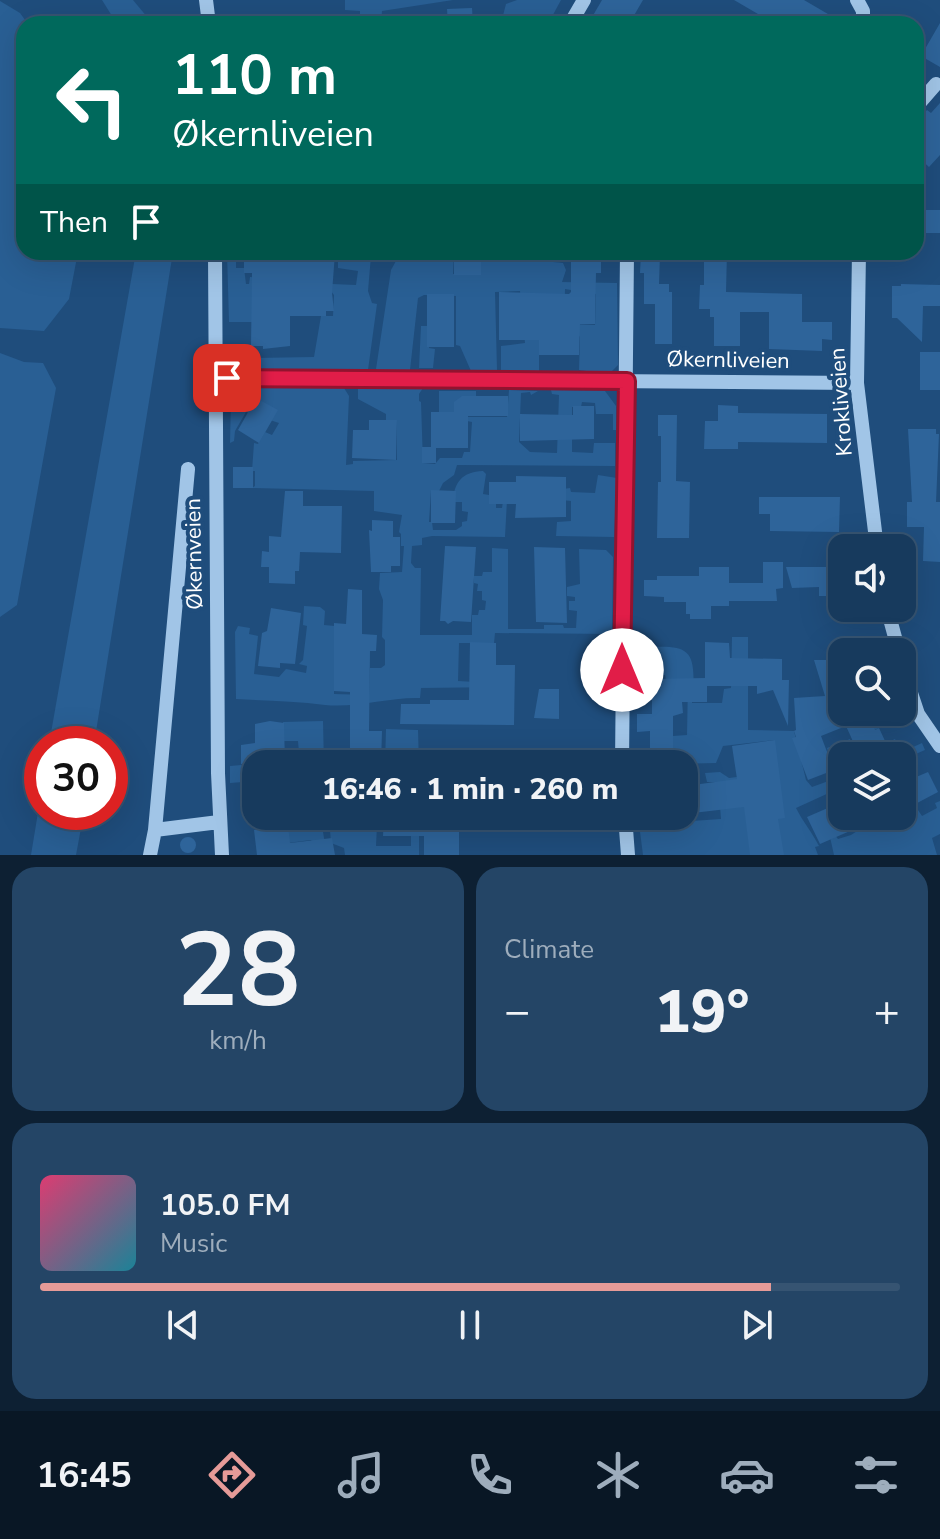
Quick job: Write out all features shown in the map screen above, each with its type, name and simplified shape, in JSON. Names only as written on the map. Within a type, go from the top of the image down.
[{"type":"street","points":[[924,98],[936,84]]},
{"type":"street","name":"Økernveien","points":[[215,260],[219,822],[222,855]]},
{"type":"street","points":[[622,750],[627,260]]},
{"type":"street","name":"Krokliveien","points":[[859,260],[857,383],[875,534]]},
{"type":"street","name":"Økernliveien","points":[[215,378],[857,383]]},
{"type":"street","points":[[150,855],[155,830],[188,469]]},
{"type":"street","points":[[916,708],[940,746]]},
{"type":"street","points":[[155,830],[219,822]]},
{"type":"street","points":[[626,830],[628,855]]},
{"type":"shaded area","points":[[102,0],[133,0],[146,16],[112,16]]},
{"type":"shaded area","points":[[345,0],[453,0],[382,11],[382,16],[360,16],[360,11],[345,10]]},
{"type":"shaded area","points":[[517,0],[561,0],[552,16],[503,16],[506,4]]},
{"type":"shaded area","points":[[0,1],[22,16],[16,16],[16,260],[76,260],[69,299],[44,331],[0,328]]},
{"type":"shaded area","points":[[269,14],[296,16],[241,16]]},
{"type":"shaded area","points":[[135,260],[172,260],[97,726],[52,726]]},
{"type":"shaded area","points":[[227,260],[236,260],[236,268],[244,268],[246,284],[249,284],[250,277],[270,278],[271,260],[297,260],[295,288],[265,322],[229,322]]},
{"type":"shaded area","points":[[338,260],[371,260],[368,291],[372,303],[377,304],[368,370],[333,373],[241,370],[241,365],[252,358],[314,357],[321,316],[333,316],[334,295],[329,289],[308,283],[356,285],[358,271],[338,268]]},
{"type":"shaded area","points":[[397,260],[454,260],[453,274],[479,274],[480,260],[552,260],[563,263],[566,270],[562,282],[617,283],[618,365],[609,374],[579,370],[580,337],[571,324],[595,325],[596,294],[565,289],[564,328],[539,337],[539,371],[501,370],[501,346],[525,343],[520,291],[495,292],[497,370],[471,371],[460,346],[456,345],[456,296],[424,295],[418,298],[410,370],[379,371],[376,369],[391,270]]},
{"type":"shaded area","points":[[421,326],[429,326],[429,348],[435,349],[433,368],[419,368]]},
{"type":"shaded area","points":[[0,353],[24,362],[43,363],[56,388],[17,605],[0,617]]},
{"type":"shaded area","points":[[243,387],[344,388],[349,396],[346,465],[353,464],[353,461],[397,460],[397,420],[386,420],[386,414],[358,399],[358,388],[423,388],[419,401],[423,463],[435,464],[440,458],[462,458],[464,452],[470,452],[472,422],[467,421],[467,417],[507,417],[509,390],[538,391],[531,395],[530,392],[521,393],[519,442],[530,452],[557,453],[559,395],[552,394],[551,390],[605,391],[616,406],[616,430],[613,430],[613,414],[596,414],[595,403],[582,402],[581,407],[572,407],[572,452],[593,453],[594,443],[615,443],[615,466],[457,465],[454,475],[443,483],[439,491],[431,491],[429,522],[432,522],[433,530],[456,530],[467,521],[468,512],[462,511],[462,502],[453,502],[455,489],[460,479],[483,471],[486,474],[483,494],[489,495],[489,502],[496,503],[496,508],[502,508],[503,501],[507,500],[505,537],[422,538],[422,545],[412,546],[411,563],[415,568],[421,568],[420,635],[472,635],[472,615],[485,610],[486,601],[482,600],[482,591],[477,591],[474,576],[492,572],[492,548],[508,549],[508,629],[544,629],[544,625],[576,628],[577,611],[569,610],[569,601],[575,601],[575,597],[567,596],[567,587],[580,584],[579,549],[606,550],[613,557],[612,634],[495,633],[494,643],[459,643],[458,681],[493,683],[502,687],[421,688],[420,698],[349,705],[236,699],[235,632],[238,626],[250,628],[249,634],[258,636],[254,674],[279,677],[286,669],[306,673],[307,666],[299,664],[303,660],[307,626],[303,625],[304,606],[320,607],[325,611],[324,625],[335,626],[334,694],[369,695],[370,668],[385,665],[380,573],[402,572],[404,546],[401,546],[399,532],[402,515],[374,511],[374,491],[252,488],[255,486],[255,471],[252,471],[254,443],[258,444],[265,432],[272,435],[279,423],[246,412],[235,431],[234,441],[230,443],[231,397]]},
{"type":"shaded area","points":[[439,391],[476,391],[476,396],[462,397],[454,403],[454,415],[439,415]]},
{"type":"shaded area","points":[[598,475],[617,478],[614,537],[556,536],[557,522],[571,521],[571,501],[562,500],[563,489],[595,493]]},
{"type":"shaded area","points":[[732,637],[748,637],[748,730],[794,731],[806,780],[812,787],[828,781],[828,793],[796,808],[819,846],[815,847],[818,855],[643,855],[640,830],[698,830],[698,821],[721,819],[718,782],[707,782],[705,773],[720,772],[729,778],[752,775],[775,740],[723,746],[716,763],[698,763],[698,750],[673,750],[673,736],[687,735],[688,682],[666,680],[665,675],[641,675],[641,689],[633,689],[633,648],[666,647],[685,652],[693,669],[692,703],[722,703],[724,689],[731,688]]},
{"type":"shaded area","points":[[323,721],[324,750],[299,750],[298,741],[284,741],[283,722]]},
{"type":"shaded area","points":[[386,729],[418,730],[419,750],[385,750]]},
{"type":"shaded area","points":[[922,743],[925,750],[916,754],[916,746]]},
{"type":"shaded area","points":[[242,765],[242,782],[230,783],[230,766]]},
{"type":"shaded area","points":[[940,801],[940,834],[932,838],[937,855],[834,855],[830,837],[834,834],[838,839],[859,830],[916,830],[916,807],[922,816],[937,808],[935,803]]},
{"type":"shaded area","points":[[35,830],[81,830],[76,855],[31,855]]},
{"type":"shaded area","points":[[287,830],[330,830],[323,832],[325,844],[311,840],[288,843]]},
{"type":"shaded area","points":[[330,830],[377,830],[376,846],[411,846],[413,830],[419,830],[419,855],[345,855],[344,848],[331,843]]},
{"type":"building","points":[[602,0],[643,0],[634,16],[593,16]]},
{"type":"building","points":[[734,0],[804,0],[831,16],[761,16]]},
{"type":"building","points":[[472,8],[472,16],[447,16],[447,9]]},
{"type":"building","points":[[940,23],[940,67],[924,58],[924,51]]},
{"type":"building","points":[[940,103],[940,155],[929,167],[924,162],[924,113],[927,110],[931,113]]},
{"type":"building","points":[[924,210],[940,210],[940,233],[924,233]]},
{"type":"building","points":[[244,260],[334,260],[334,311],[326,311],[326,316],[290,316],[290,346],[263,349],[263,346],[251,346],[252,273],[244,273]]},
{"type":"building","points":[[454,260],[481,260],[481,275],[454,275]]},
{"type":"building","points":[[571,260],[601,260],[601,273],[596,273],[595,324],[580,324],[579,355],[539,355],[539,340],[499,340],[499,292],[571,292]]},
{"type":"building","points":[[641,260],[660,260],[659,284],[669,284],[669,292],[672,292],[672,344],[655,344],[655,304],[644,304],[644,273],[640,273]]},
{"type":"building","points":[[704,260],[727,260],[726,292],[802,294],[802,322],[832,322],[832,340],[822,339],[822,351],[769,349],[769,312],[740,312],[740,346],[714,346],[714,317],[710,317],[710,309],[699,309],[700,285],[704,285]]},
{"type":"building","points":[[940,285],[940,306],[923,306],[922,342],[897,318],[892,318],[892,286]]},
{"type":"building","points":[[427,294],[454,294],[454,347],[427,347]]},
{"type":"building","points":[[920,352],[940,352],[940,390],[920,390]]},
{"type":"building","points":[[462,396],[508,396],[508,416],[468,416],[468,448],[436,448],[436,463],[422,463],[422,447],[431,447],[431,412],[454,412],[454,402]]},
{"type":"building","points":[[256,398],[278,410],[259,443],[238,430]]},
{"type":"building","points":[[718,405],[738,406],[738,413],[827,414],[827,443],[738,442],[738,449],[704,449],[705,421],[718,421]]},
{"type":"building","points":[[573,406],[594,406],[594,439],[520,441],[520,414],[573,415]]},
{"type":"building","points":[[658,415],[677,415],[676,481],[690,482],[689,538],[657,538],[658,482],[661,482]]},
{"type":"building","points":[[369,420],[397,420],[396,460],[352,458],[353,430],[369,430]]},
{"type":"building","points":[[908,429],[936,429],[936,434],[939,434],[936,502],[940,502],[940,562],[923,561],[924,527],[907,527],[907,502],[912,502]]},
{"type":"building","points":[[233,467],[253,467],[253,488],[233,488]]},
{"type":"building","points":[[516,476],[566,477],[566,517],[515,518],[516,504],[489,504],[489,482],[516,482]]},
{"type":"building","points":[[431,490],[456,491],[455,523],[431,523]]},
{"type":"building","points":[[285,491],[303,491],[303,506],[342,506],[341,553],[300,552],[295,584],[269,583],[269,567],[261,567],[262,551],[269,552],[269,536],[281,537]]},
{"type":"building","points":[[759,497],[840,497],[839,532],[770,531],[770,514],[759,514]]},
{"type":"building","points":[[372,520],[393,521],[393,537],[400,537],[400,566],[391,566],[391,572],[371,572],[369,530],[372,531]]},
{"type":"building","points":[[445,546],[476,547],[471,622],[453,621],[448,624],[440,621]]},
{"type":"building","points":[[534,547],[565,548],[567,623],[536,622]]},
{"type":"building","points":[[763,562],[783,562],[783,588],[776,589],[777,601],[729,601],[729,606],[711,606],[711,619],[690,619],[690,614],[686,614],[686,602],[664,602],[664,597],[644,596],[644,580],[657,580],[657,576],[699,576],[699,567],[729,567],[729,583],[763,583]]},
{"type":"building","points":[[786,567],[828,567],[828,596],[819,596],[819,587],[792,588]]},
{"type":"building","points":[[348,589],[362,590],[362,634],[377,635],[376,651],[370,651],[369,731],[382,731],[381,750],[350,750],[350,692],[334,691],[334,623],[346,624]]},
{"type":"building","points":[[271,608],[301,613],[295,664],[280,663],[280,668],[258,666],[262,633],[267,631]]},
{"type":"building","points":[[470,642],[496,643],[496,665],[515,665],[514,725],[400,724],[401,704],[469,700]]},
{"type":"building","points":[[705,642],[729,643],[730,658],[782,659],[782,680],[789,680],[788,726],[773,690],[757,694],[757,686],[707,686],[707,702],[682,702],[683,713],[673,716],[673,750],[650,750],[650,731],[637,732],[637,714],[652,714],[652,679],[705,678]]},
{"type":"building","points":[[814,660],[828,660],[828,726],[846,726],[821,736],[828,754],[828,772],[808,780],[792,738],[796,737],[794,698],[825,696]]},
{"type":"building","points":[[539,689],[559,689],[559,719],[534,718]]},
{"type":"building","points":[[270,721],[284,723],[285,750],[242,750],[241,764],[241,745],[255,743],[255,724]]},
{"type":"building","points":[[846,726],[879,728],[886,742],[853,742]]},
{"type":"building","points":[[775,740],[785,818],[778,819],[784,855],[750,855],[744,807],[698,812],[698,784],[737,779],[732,746]]},
{"type":"building","points":[[928,772],[938,792],[916,804],[916,777]]},
{"type":"building","points":[[828,808],[828,830],[850,830],[820,844],[807,817]]},
{"type":"building","points":[[254,830],[289,830],[290,843],[332,838],[335,855],[257,855]]},
{"type":"building","points":[[383,830],[459,830],[459,855],[424,855],[424,836],[383,836]]},
{"type":"building","points":[[185,837],[191,837],[196,845],[194,851],[185,853],[180,848],[180,842]]},
{"type":"route","points":[[227,378],[627,381],[622,670]]}]
